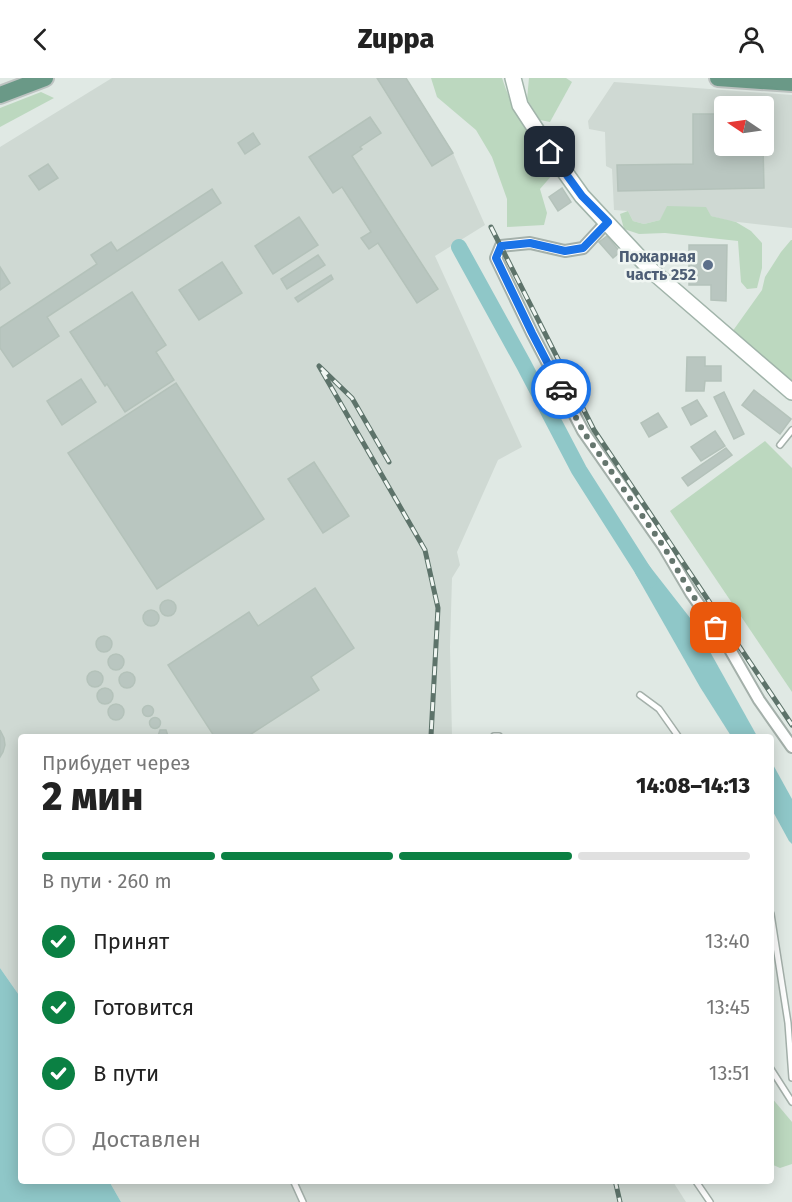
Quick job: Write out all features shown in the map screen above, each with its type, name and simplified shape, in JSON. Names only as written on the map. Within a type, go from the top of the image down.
[{"type":"main road","points":[[0,95],[45,78]]},
{"type":"main road","points":[[718,78],[792,83]]},
{"type":"street","points":[[513,78],[520,105],[582,196],[652,271],[792,392]]},
{"type":"street","points":[[608,222],[583,248],[565,251],[530,243],[501,246],[496,258],[583,431],[664,547],[691,593],[728,646],[759,700],[792,747]]},
{"type":"lane","points":[[780,445],[792,430]]},
{"type":"lane","points":[[640,695],[659,709],[677,734]]},
{"type":"lane","points":[[774,933],[788,1023],[792,1077]]},
{"type":"lane","points":[[774,1074],[792,1102]]},
{"type":"lane","points":[[295,1184],[303,1202]]},
{"type":"lane","points":[[698,1184],[710,1202]]},
{"type":"shaded area","points":[[112,78],[406,78],[453,153],[485,225],[435,256],[522,447],[498,460],[457,552],[460,565],[452,578],[450,647],[452,734],[18,734],[18,994],[0,968],[0,147]]},
{"type":"shaded area","points":[[614,82],[792,95],[792,228],[729,221],[711,216],[660,220],[644,224],[633,221],[628,211],[614,210],[612,169],[606,166],[605,132],[589,129],[588,121]]},
{"type":"shaded area","points":[[111,1184],[675,1184],[686,1202],[121,1202]]},
{"type":"green space","points":[[431,78],[502,78],[518,116],[553,174],[540,189],[547,213],[544,225],[507,227],[507,199],[492,157],[476,130],[437,97]]},
{"type":"green space","points":[[529,78],[566,78],[572,82],[550,122],[540,120],[527,99]]},
{"type":"green space","points":[[41,92],[54,98],[0,127],[0,108]]},
{"type":"green space","points":[[667,206],[706,207],[711,216],[736,222],[751,231],[762,243],[762,268],[757,288],[747,289],[741,282],[738,241],[665,233],[639,234],[624,229],[620,214],[628,211],[633,221],[644,224],[660,220]]},
{"type":"green space","points":[[791,240],[792,383],[732,332],[762,290],[765,277]]},
{"type":"green space","points":[[765,441],[792,468],[792,692],[670,511]]},
{"type":"green space","points":[[774,1101],[792,1122],[792,1164],[780,1168],[774,1165]]},
{"type":"water","points":[[644,559],[694,623],[756,734],[730,734],[635,573],[633,563]]},
{"type":"water","points":[[774,766],[792,799],[792,844],[774,814]]},
{"type":"water","points":[[0,968],[18,994],[18,1184],[111,1184],[121,1202],[0,1202]]},
{"type":"building","points":[[377,78],[406,78],[453,153],[432,166]]},
{"type":"building","points":[[693,114],[714,114],[714,156],[763,156],[764,188],[618,191],[617,165],[693,164]]},
{"type":"building","points":[[370,117],[381,133],[360,147],[362,149],[352,156],[438,289],[417,303],[378,243],[369,249],[361,238],[371,232],[342,187],[333,193],[309,157]]},
{"type":"building","points":[[253,133],[260,144],[245,154],[238,143]]},
{"type":"building","points":[[48,164],[58,178],[39,190],[29,176]]},
{"type":"building","points":[[562,188],[571,202],[558,211],[549,197]]},
{"type":"building","points":[[212,189],[221,203],[47,317],[59,336],[13,367],[0,348],[0,328],[97,264],[91,255],[111,242],[117,251]]},
{"type":"building","points":[[299,217],[318,245],[273,274],[255,246]]},
{"type":"building","points":[[607,236],[620,252],[613,258],[599,242]]},
{"type":"building","name":"Пожарная часть 252","points":[[689,245],[727,245],[726,301],[711,300],[711,285],[689,285]]},
{"type":"building","points":[[318,255],[325,265],[287,289],[281,279]]},
{"type":"building","points":[[222,262],[242,293],[199,320],[179,290]]},
{"type":"building","points":[[0,267],[10,283],[0,290]]},
{"type":"building","points":[[331,275],[333,279],[298,302],[295,298]]},
{"type":"building","points":[[132,292],[166,345],[156,352],[174,380],[125,412],[70,332]]},
{"type":"building","points":[[687,357],[705,357],[705,366],[721,366],[721,381],[705,381],[704,391],[686,391]]},
{"type":"building","points":[[81,379],[96,402],[62,425],[47,401]]},
{"type":"building","points":[[176,383],[264,519],[157,589],[68,453]]},
{"type":"building","points":[[754,390],[791,419],[780,434],[742,405]]},
{"type":"building","points":[[724,392],[744,434],[734,439],[714,397]]},
{"type":"building","points":[[697,400],[707,416],[691,425],[682,408]]},
{"type":"building","points":[[658,413],[667,427],[649,437],[641,423]]},
{"type":"building","points":[[715,431],[725,446],[701,461],[691,447]]},
{"type":"building","points":[[726,448],[732,455],[688,486],[682,478]]},
{"type":"building","points":[[314,462],[349,516],[323,533],[288,479]]},
{"type":"building","points":[[315,588],[354,648],[311,677],[319,690],[251,734],[213,734],[168,665],[249,612],[258,626]]},
{"type":"building","points":[[168,600],[174,602],[176,608],[174,614],[168,616],[162,614],[160,608],[162,602]]},
{"type":"building","points":[[151,610],[157,612],[159,618],[157,624],[151,626],[145,624],[143,618],[145,612]]},
{"type":"building","points":[[104,636],[110,638],[112,644],[110,650],[104,652],[98,650],[96,644],[98,638]]},
{"type":"building","points":[[116,654],[122,656],[124,662],[122,668],[116,670],[110,668],[108,662],[110,656]]},
{"type":"building","points":[[95,671],[101,673],[103,679],[101,685],[95,687],[89,685],[87,679],[89,673]]},
{"type":"building","points":[[127,672],[133,674],[135,680],[133,686],[127,688],[121,686],[119,680],[121,674]]},
{"type":"building","points":[[105,688],[111,690],[113,696],[111,702],[105,704],[99,702],[97,696],[99,690]]},
{"type":"building","points":[[116,704],[122,706],[124,712],[122,718],[116,720],[110,718],[108,712],[110,706]]},
{"type":"building","points":[[148,705],[154,711],[148,717],[142,711]]},
{"type":"building","points":[[155,717],[161,723],[155,729],[149,723]]},
{"type":"building","points":[[0,730],[5,745],[0,757]]},
{"type":"building","points":[[160,730],[166,730],[167,734],[159,734]]},
{"type":"waterway","points":[[459,247],[579,470],[649,580]]},
{"type":"railway","points":[[491,227],[594,430],[792,725]]},
{"type":"railway","points":[[389,462],[352,398],[319,366],[425,550],[438,608],[431,734]]},
{"type":"railway","points":[[616,1184],[620,1202]]},
{"type":"way so far","points":[[561,389],[583,431],[664,547],[691,593],[716,628]]},
{"type":"place","name":"Пожарная часть 252","points":[[708,265]]},
{"type":"route","points":[[550,152],[582,196],[608,222],[583,248],[565,251],[530,243],[501,246],[496,258],[561,389]]}]
